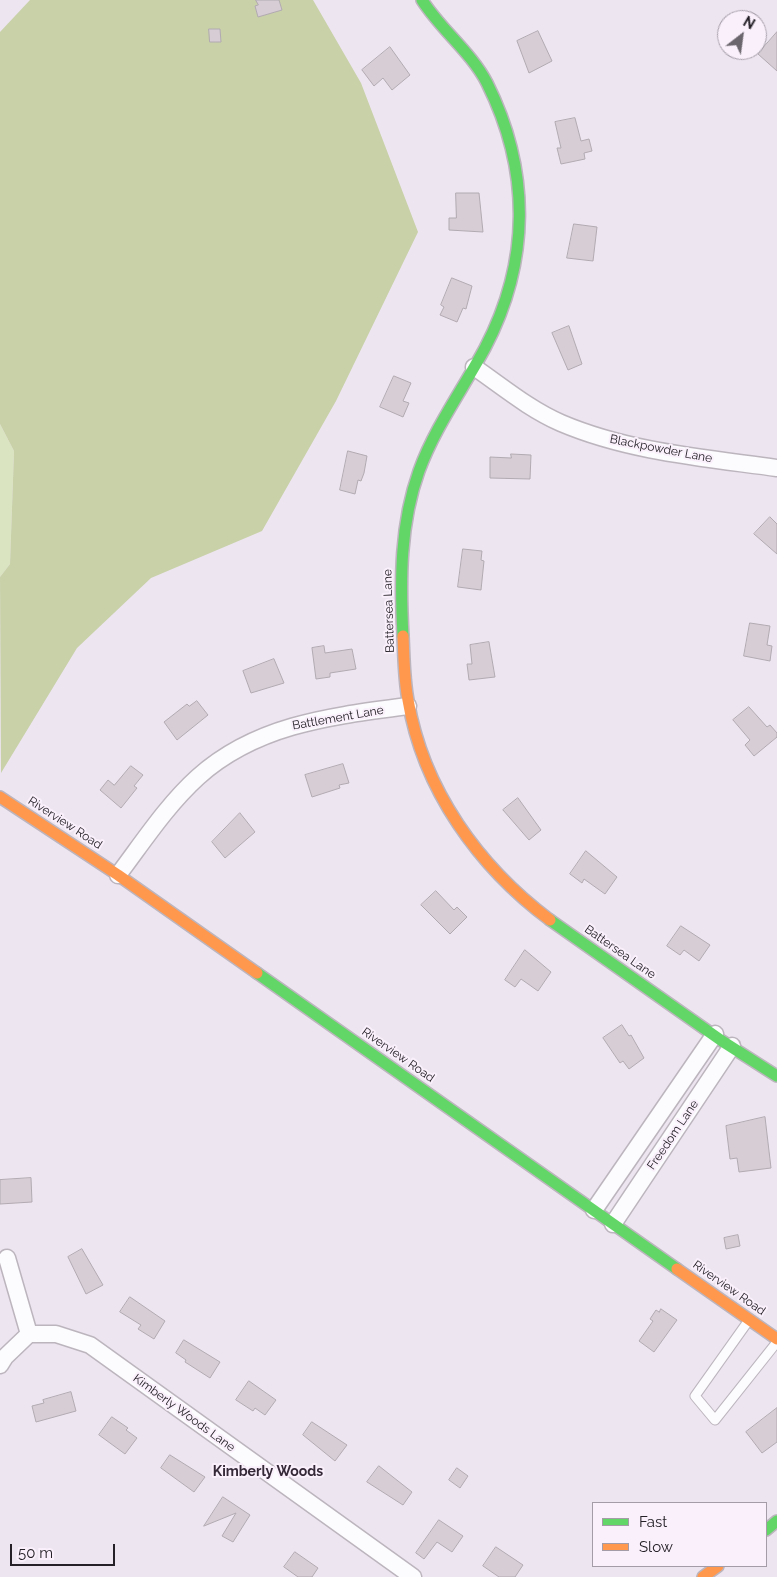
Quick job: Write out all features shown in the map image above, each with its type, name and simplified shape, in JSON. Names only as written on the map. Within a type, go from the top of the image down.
[{"type":"street","name":"Battersea Lane","points":[[422,0],[485,79],[510,141],[518,178],[521,228],[515,276],[507,300],[474,367],[435,436],[420,469],[407,515],[400,585],[408,706],[444,805],[472,847],[498,876],[531,906],[568,933],[777,1076]]},
{"type":"street","name":"Blackpowder Lane","points":[[474,367],[523,403],[560,423],[588,433],[641,447],[777,468]]},
{"type":"street","name":"Battlement Lane","points":[[118,875],[185,790],[220,760],[244,745],[286,728],[322,718],[408,706]]},
{"type":"street","name":"Riverview Road","points":[[0,797],[118,875],[749,1319],[777,1341]]},
{"type":"street","name":"Freedom Lane","points":[[594,1210],[714,1034]]},
{"type":"street","name":"Freedom Lane","points":[[613,1224],[732,1046]]},
{"type":"street","points":[[0,1365],[5,1357],[29,1334],[7,1258]]},
{"type":"street","name":"Kimberly Woods Lane","points":[[29,1334],[56,1334],[90,1345],[413,1577]]},
{"type":"street","points":[[767,1529],[777,1521]]},
{"type":"street","points":[[703,1577],[717,1567]]},
{"type":"lane","points":[[749,1319],[695,1396],[715,1420],[777,1341]]},
{"type":"green space","points":[[30,0],[313,0],[361,83],[418,232],[336,401],[262,531],[151,578],[77,648],[1,773],[0,577],[10,564],[14,451],[0,424],[0,32]]},
{"type":"green space","points":[[0,424],[14,451],[10,564],[0,577]]},
{"type":"building","points":[[256,0],[279,0],[282,10],[258,17],[255,6],[258,5]]},
{"type":"building","points":[[209,29],[220,29],[221,42],[210,42]]},
{"type":"building","points":[[538,31],[552,61],[529,73],[517,41]]},
{"type":"building","points":[[777,32],[777,71],[765,60],[767,60],[767,44]]},
{"type":"building","points":[[390,47],[410,75],[392,90],[383,78],[374,86],[362,70]]},
{"type":"building","points":[[575,118],[581,141],[589,139],[592,151],[584,153],[585,159],[561,164],[557,148],[561,148],[555,122]]},
{"type":"building","points":[[456,193],[479,193],[483,232],[449,230],[449,218],[456,218]]},
{"type":"building","points":[[574,224],[597,227],[593,261],[567,258]]},
{"type":"building","points":[[452,278],[472,286],[466,309],[463,308],[457,322],[440,315],[444,307],[441,305]]},
{"type":"building","points":[[569,326],[582,364],[568,370],[552,333]]},
{"type":"building","points":[[394,376],[411,383],[403,401],[409,403],[403,417],[380,407]]},
{"type":"building","points":[[348,451],[367,456],[364,473],[361,481],[358,480],[355,494],[340,490]]},
{"type":"building","points":[[511,454],[531,455],[530,479],[490,478],[490,457],[511,458]]},
{"type":"building","points":[[770,517],[777,524],[777,554],[754,534]]},
{"type":"building","points":[[463,549],[482,551],[481,560],[484,561],[481,590],[458,587]]},
{"type":"building","points":[[750,623],[770,626],[767,645],[772,646],[770,661],[744,656]]},
{"type":"building","points":[[489,642],[495,677],[469,680],[467,664],[472,664],[470,645]]},
{"type":"building","points":[[324,646],[325,653],[352,649],[356,669],[330,673],[330,677],[316,679],[312,648]]},
{"type":"building","points":[[274,659],[284,683],[251,693],[243,671]]},
{"type":"building","points":[[197,701],[208,715],[177,740],[164,722],[187,704],[189,706]]},
{"type":"building","points":[[749,707],[767,727],[770,725],[777,733],[777,737],[754,756],[745,745],[750,740],[733,720]]},
{"type":"building","points":[[343,764],[349,783],[339,785],[340,788],[312,797],[305,775]]},
{"type":"building","points":[[131,766],[143,775],[134,786],[137,788],[121,808],[100,790],[108,780],[114,785]]},
{"type":"building","points":[[518,798],[541,830],[529,840],[503,810]]},
{"type":"building","points":[[240,813],[255,832],[225,858],[212,842]]},
{"type":"building","points":[[586,851],[617,877],[605,894],[584,879],[582,883],[570,874]]},
{"type":"building","points":[[436,891],[454,910],[457,907],[467,917],[450,934],[421,905]]},
{"type":"building","points":[[681,926],[710,945],[699,961],[684,950],[680,955],[667,946]]},
{"type":"building","points":[[525,950],[551,972],[538,991],[521,979],[515,987],[505,980]]},
{"type":"building","points":[[622,1025],[629,1036],[631,1035],[644,1058],[629,1069],[623,1061],[620,1063],[603,1038]]},
{"type":"building","points":[[765,1117],[771,1168],[739,1172],[737,1158],[730,1159],[726,1126]]},
{"type":"building","points":[[31,1178],[32,1202],[0,1204],[0,1180]]},
{"type":"building","points":[[738,1235],[740,1246],[726,1249],[724,1238]]},
{"type":"building","points":[[82,1249],[103,1285],[86,1294],[68,1257]]},
{"type":"building","points":[[130,1297],[165,1321],[154,1339],[138,1329],[141,1325],[120,1312]]},
{"type":"building","points":[[661,1309],[677,1320],[654,1352],[639,1341],[653,1321],[650,1319],[656,1310],[659,1312]]},
{"type":"building","points":[[184,1340],[220,1362],[210,1378],[185,1362],[186,1360],[176,1353]]},
{"type":"building","points":[[249,1381],[276,1400],[265,1415],[255,1408],[253,1411],[236,1400]]},
{"type":"building","points":[[71,1392],[76,1411],[36,1422],[32,1406],[44,1403],[43,1400]]},
{"type":"building","points":[[777,1408],[777,1442],[762,1453],[746,1432]]},
{"type":"building","points":[[112,1417],[128,1428],[126,1430],[137,1438],[125,1454],[99,1435]]},
{"type":"building","points":[[312,1422],[347,1445],[335,1461],[303,1435]]},
{"type":"building","points":[[170,1455],[205,1477],[194,1492],[161,1468]]},
{"type":"building","points":[[379,1466],[412,1492],[403,1505],[367,1482]]},
{"type":"building","points":[[457,1468],[468,1476],[460,1488],[449,1480]]},
{"type":"building","points":[[223,1497],[250,1515],[233,1542],[222,1536],[236,1513],[204,1526]]},
{"type":"building","points":[[439,1520],[463,1536],[452,1552],[437,1542],[424,1559],[416,1553]]},
{"type":"building","points":[[496,1547],[523,1565],[515,1577],[499,1577],[483,1566]]},
{"type":"building","points":[[295,1552],[318,1568],[312,1577],[298,1577],[284,1567]]},
{"type":"traffic: fast","points":[[403,636],[403,552],[408,511],[413,491],[419,471],[433,439],[485,348],[500,316],[517,250],[519,216],[518,183],[512,149],[487,83],[473,61],[422,0]]},
{"type":"traffic: fast","points":[[550,920],[722,1041],[777,1076]]},
{"type":"traffic: fast","points":[[257,973],[677,1269]]},
{"type":"traffic: fast","points":[[767,1529],[777,1521]]},
{"type":"traffic: slow","points":[[403,636],[404,668],[415,733],[441,795],[458,824],[478,851],[500,876],[550,920]]},
{"type":"traffic: slow","points":[[0,797],[118,875],[257,973]]},
{"type":"traffic: slow","points":[[677,1269],[777,1339]]},
{"type":"traffic: slow","points":[[703,1577],[717,1567]]},
{"type":"district","name":"Kimberly Woods","points":[[268,1472]]}]
